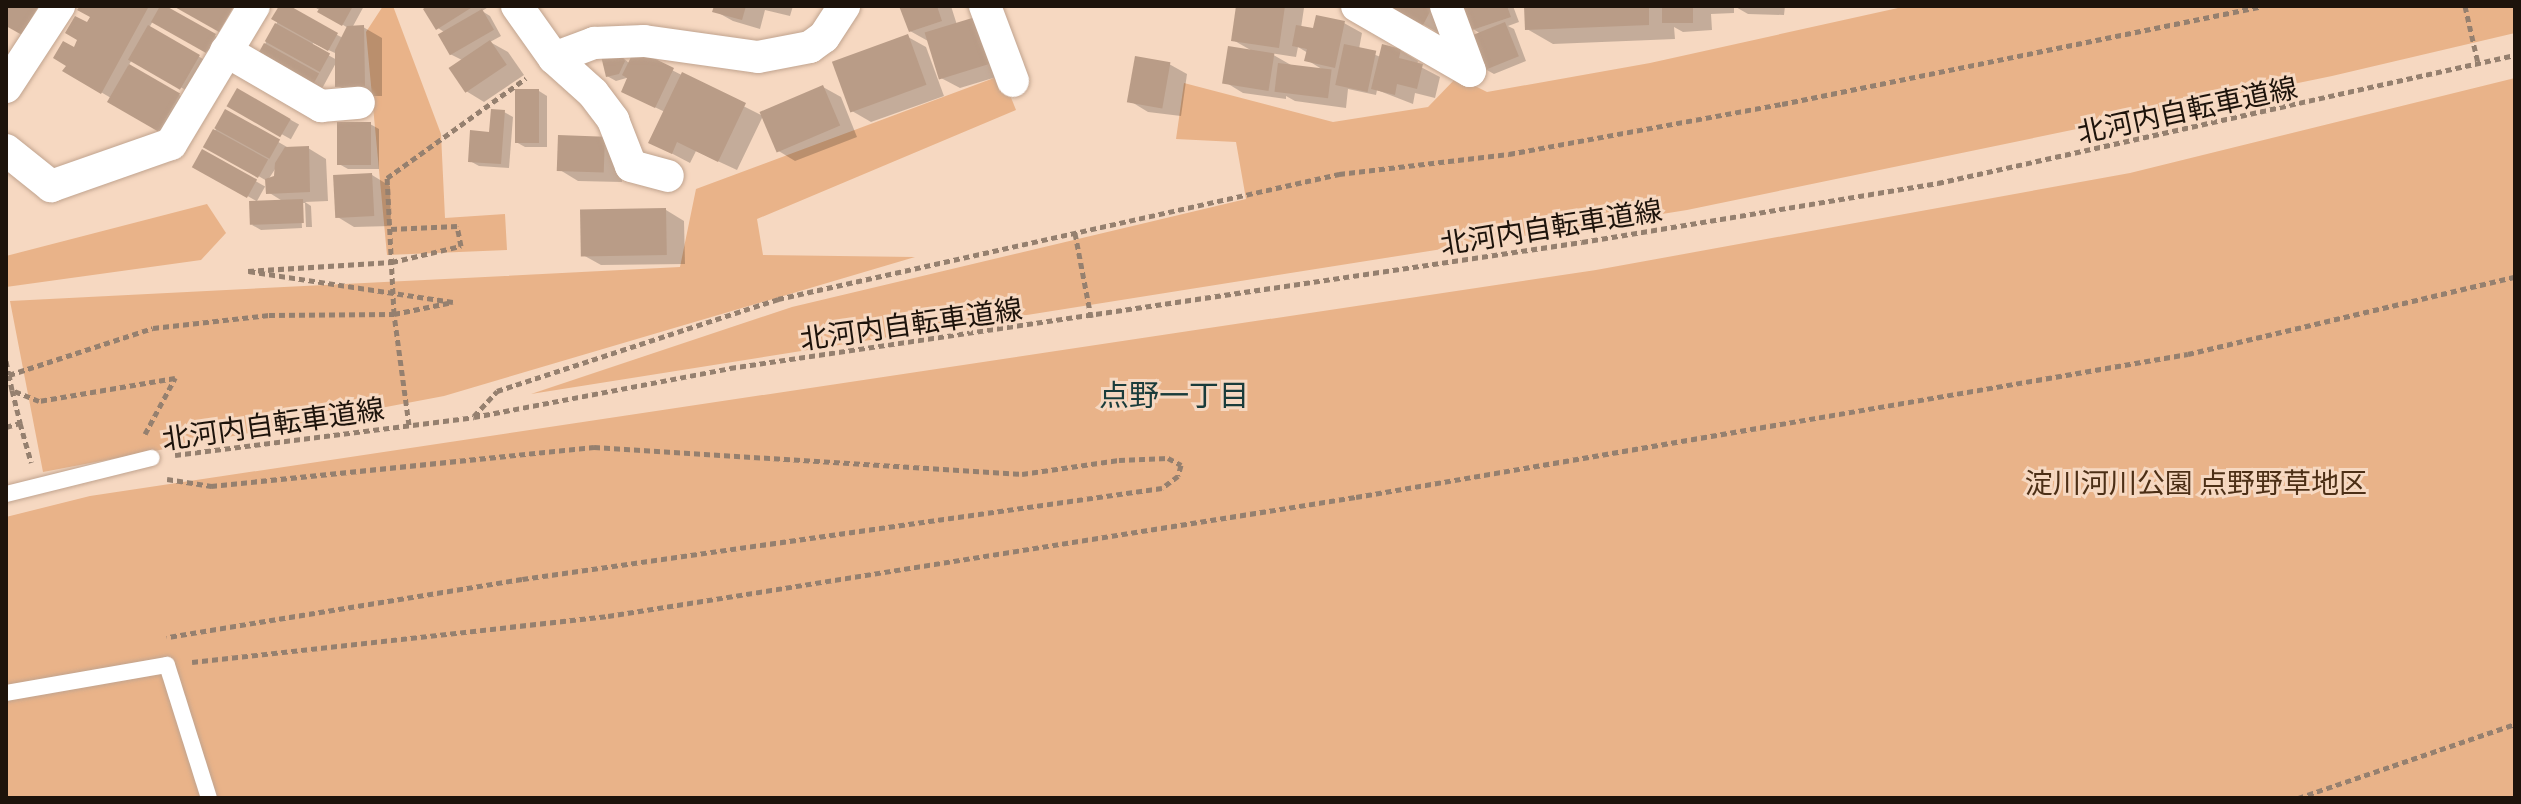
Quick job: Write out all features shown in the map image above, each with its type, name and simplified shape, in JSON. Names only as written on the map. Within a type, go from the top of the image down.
[{"type":"street","points":[[6,87],[59,6]]},
{"type":"street","points":[[6,150],[51,186],[171,144],[254,6]]},
{"type":"street","points":[[517,6],[554,58],[593,93],[613,120],[631,166],[668,176]]},
{"type":"street","points":[[554,58],[594,43],[644,41],[758,57],[810,47],[824,37],[844,6]]},
{"type":"street","points":[[985,6],[1013,81]]},
{"type":"street","points":[[1357,6],[1470,71],[1446,6]]},
{"type":"street","points":[[226,51],[321,106],[359,103]]},
{"type":"lane","points":[[6,494],[152,458]]},
{"type":"lane","points":[[6,693],[167,665],[209,798]]},
{"type":"path","points":[[474,417],[497,391],[778,299],[1339,174],[1509,154],[1585,141],[2262,6]]},
{"type":"path","points":[[2465,6],[2478,63]]},
{"type":"path","name":"北河内自転車道線","points":[[159,638],[522,579],[1162,488],[1178,476],[1181,465],[1168,458],[1119,460],[1022,474],[594,447],[211,486],[166,478],[152,458],[474,417],[730,368],[1091,317],[1938,183],[2515,55]]},
{"type":"path","points":[[409,425],[394,314],[387,178],[554,58]]},
{"type":"path","points":[[9,375],[153,328],[269,315],[394,314],[453,302],[248,271],[392,262],[461,246],[457,226],[390,229]]},
{"type":"path","points":[[1075,233],[1091,317]]},
{"type":"path","points":[[167,665],[608,616],[1356,497],[2188,354],[2515,277]]},
{"type":"path","points":[[6,361],[38,486]]},
{"type":"path","points":[[12,390],[39,401],[175,378],[130,463]]},
{"type":"path","points":[[6,427],[20,423]]},
{"type":"path","points":[[2298,798],[2515,724]]},
{"type":"green space","points":[[383,6],[393,6],[441,134],[445,218],[505,214],[507,250],[387,255],[366,32]]},
{"type":"green space","points":[[1907,6],[2515,6],[2515,33],[2332,76],[1687,210],[531,394],[792,307],[1246,199],[1236,142],[1176,139],[1184,83],[1333,122],[1428,107],[1457,77],[1487,92],[1650,63]]},
{"type":"green space","points":[[1002,75],[1016,110],[757,219],[763,255],[915,257],[444,396],[43,472],[10,301],[680,267],[696,189]]},
{"type":"green space","name":"淀川河川公園 点野野草地区","points":[[2515,78],[2515,798],[6,798],[6,517],[90,496],[1596,270],[2130,173]]},
{"type":"green space","points":[[207,204],[226,233],[201,260],[6,287],[6,256]]},
{"type":"building","points":[[6,6],[38,7],[22,35],[6,26]]},
{"type":"building","points":[[80,6],[149,6],[101,94],[62,71],[66,66],[53,58],[63,41],[74,47],[77,40],[65,33],[75,16],[87,22],[90,17],[77,10]]},
{"type":"building","points":[[160,6],[166,6],[216,34],[206,53],[151,22]]},
{"type":"building","points":[[173,6],[234,6],[219,32]]},
{"type":"building","points":[[279,6],[290,6],[338,33],[328,51],[271,19]]},
{"type":"building","points":[[321,6],[353,6],[342,26],[317,12]]},
{"type":"building","points":[[427,6],[474,6],[436,30],[423,9]]},
{"type":"building","points":[[714,6],[746,6],[742,20],[712,12]]},
{"type":"building","points":[[899,6],[937,6],[942,21],[909,32]]},
{"type":"building","points":[[1236,6],[1285,6],[1279,48],[1231,41]]},
{"type":"building","points":[[1385,6],[1433,6],[1423,25]]},
{"type":"building","points":[[1463,6],[1507,6],[1511,17],[1472,30]]},
{"type":"building","points":[[1524,6],[1649,6],[1649,25],[1525,30]]},
{"type":"building","points":[[1662,6],[1693,6],[1693,23],[1662,23]]},
{"type":"building","points":[[482,9],[494,30],[450,55],[438,34]]},
{"type":"building","points":[[982,15],[996,62],[939,79],[925,33]]},
{"type":"building","points":[[1316,15],[1345,21],[1335,68],[1304,61],[1307,49],[1292,46],[1296,25],[1313,28]]},
{"type":"building","points":[[1505,22],[1519,56],[1484,71],[1470,36]]},
{"type":"building","points":[[275,23],[330,54],[320,72],[265,41]]},
{"type":"building","points":[[148,25],[200,55],[180,90],[128,60]]},
{"type":"building","points":[[364,25],[365,86],[335,87],[335,50],[347,26]]},
{"type":"building","points":[[908,34],[926,85],[850,112],[832,62]]},
{"type":"building","points":[[490,40],[507,65],[465,93],[449,68]]},
{"type":"building","points":[[264,43],[319,74],[309,92],[254,61]]},
{"type":"building","points":[[1344,44],[1376,51],[1368,92],[1335,85]]},
{"type":"building","points":[[1382,44],[1401,49],[1399,58],[1423,64],[1417,89],[1397,84],[1395,95],[1371,89]]},
{"type":"building","points":[[1228,46],[1274,53],[1268,91],[1222,84]]},
{"type":"building","points":[[635,49],[674,68],[655,108],[621,92],[627,78],[622,75]]},
{"type":"building","points":[[618,51],[625,61],[619,74],[606,77],[601,56]]},
{"type":"building","points":[[1135,56],[1170,62],[1162,109],[1127,102]]},
{"type":"building","points":[[1278,63],[1332,70],[1328,98],[1274,92]]},
{"type":"building","points":[[129,64],[180,94],[158,132],[107,102]]},
{"type":"building","points":[[682,72],[746,103],[718,162],[677,142],[672,154],[648,143]]},
{"type":"building","points":[[823,85],[840,126],[777,152],[759,112]]},
{"type":"building","points":[[237,88],[291,119],[280,137],[226,106]]},
{"type":"building","points":[[515,89],[539,89],[539,143],[515,143]]},
{"type":"building","points":[[225,109],[280,140],[269,159],[214,128]]},
{"type":"building","points":[[491,109],[505,110],[501,164],[468,162],[470,130],[489,132]]},
{"type":"building","points":[[337,122],[371,122],[371,165],[337,165]]},
{"type":"building","points":[[213,129],[268,160],[258,178],[203,147]]},
{"type":"building","points":[[558,135],[605,137],[604,173],[557,171]]},
{"type":"building","points":[[309,146],[310,192],[266,194],[265,179],[274,176],[275,163],[285,147]]},
{"type":"building","points":[[202,149],[257,180],[247,198],[192,167]]},
{"type":"building","points":[[372,173],[374,216],[335,218],[333,175]]},
{"type":"building","points":[[303,199],[304,223],[250,225],[249,201]]},
{"type":"building","points":[[666,208],[667,255],[581,256],[580,210]]},
{"type":"district","name":"点野一丁目","points":[[1174,394]]}]
